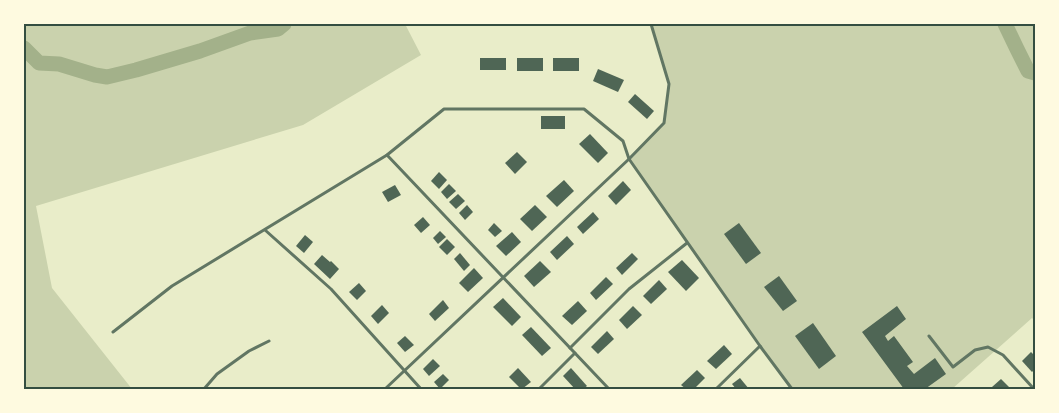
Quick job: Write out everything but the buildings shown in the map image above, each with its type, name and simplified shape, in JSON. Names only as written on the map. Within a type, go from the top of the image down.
[{"type":"street","points":[[385,389],[629,160],[664,123],[669,84],[651,24]]},
{"type":"street","points":[[113,332],[172,286],[387,155],[444,109],[584,109],[623,140],[629,160],[792,389]]},
{"type":"street","points":[[387,155],[609,389]]},
{"type":"street","points":[[265,230],[331,289],[421,389]]},
{"type":"street","points":[[570,348],[629,290],[687,243]]},
{"type":"street","points":[[929,336],[952,366],[975,350],[988,347],[1003,355],[1034,389]]},
{"type":"street","points":[[204,389],[217,374],[249,350],[269,341]]},
{"type":"street","points":[[716,389],[760,346]]},
{"type":"street","points":[[539,389],[574,353]]},
{"type":"green space","points":[[24,24],[405,24],[421,55],[303,125],[36,206],[52,288],[132,389],[24,389]]},
{"type":"green space","points":[[651,24],[1035,24],[1035,321],[1032,318],[952,389],[792,389],[629,159],[664,123],[669,84]]},
{"type":"waterway","points":[[24,48],[39,63],[59,64],[107,77],[200,51],[250,33],[278,29],[284,24]]},
{"type":"waterway","points":[[1005,24],[1028,71],[1035,73]]}]
